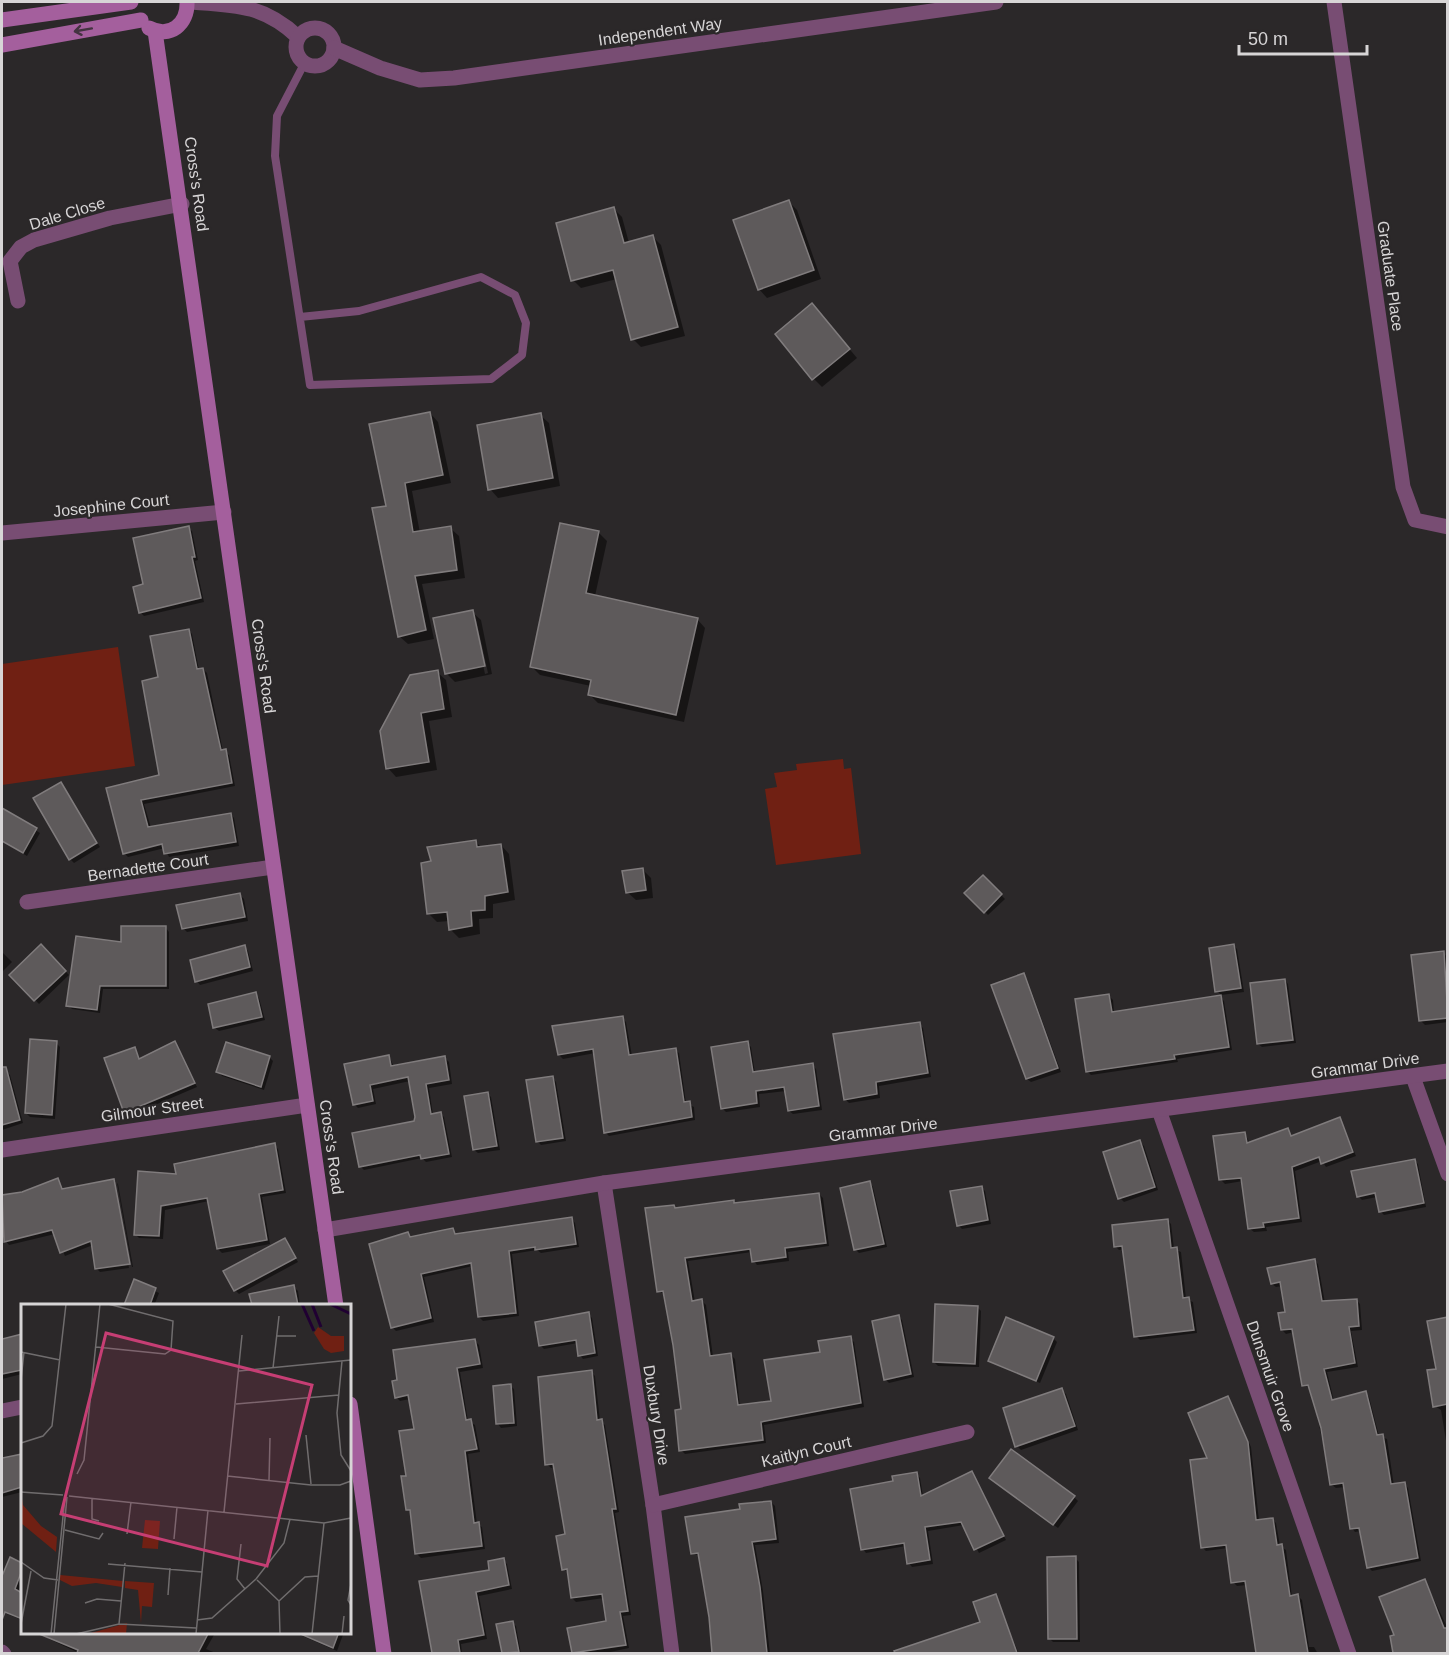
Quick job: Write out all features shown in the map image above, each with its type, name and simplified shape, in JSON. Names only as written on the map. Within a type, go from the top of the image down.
[{"type":"street","points":[[2,20],[131,2]]},
{"type":"street","points":[[139,2],[141,20],[155,31],[168,32],[183,23],[188,2],[242,5],[282,22],[298,37]]},
{"type":"street","name":"Independent Way","points":[[334,48],[380,68],[420,80],[454,78],[996,2]]},
{"type":"street","name":"Graduate Place","points":[[1334,2],[1403,488],[1415,520],[1448,527]]},
{"type":"street","points":[[2,45],[141,20]]},
{"type":"street","points":[[318,28],[330,36],[334,48],[333,55],[323,65],[316,67],[304,64],[295,50],[298,37],[303,32],[318,28]]},
{"type":"street","name":"Cross's Road","points":[[155,31],[182,204],[336,1304]]},
{"type":"street","name":"Dale Close","points":[[18,301],[10,261],[21,247],[34,240],[110,218],[182,204]]},
{"type":"street","name":"Josephine Court","points":[[2,533],[224,512]]},
{"type":"street","name":"Bernadette Court","points":[[27,902],[273,867]]},
{"type":"street","name":"Grammar Drive","points":[[325,1230],[604,1183],[1448,1071]]},
{"type":"street","points":[[1413,1077],[1448,1174]]},
{"type":"street","name":"Gilmour Street","points":[[2,1150],[308,1105]]},
{"type":"street","name":"Dunsmuir Grove","points":[[1160,1110],[1349,1653]]},
{"type":"street","name":"Duxbury Drive","points":[[604,1183],[653,1505],[672,1653]]},
{"type":"street","points":[[2,1411],[21,1407]]},
{"type":"street","points":[[351,1411],[384,1653]]},
{"type":"street","name":"Kaitlyn Court","points":[[653,1505],[967,1432]]},
{"type":"lane","points":[[300,317],[359,311],[482,278],[515,295],[526,323],[522,356],[491,380],[310,385],[275,156],[276,116],[304,64]]},
{"type":"shaded area","points":[[118,647],[135,766],[2,785],[2,664]]},
{"type":"shaded area","points":[[843,759],[844,769],[851,768],[861,854],[776,865],[765,789],[777,787],[774,773],[797,770],[796,764]]},
{"type":"building","points":[[789,200],[814,270],[758,290],[733,220]]},
{"type":"building","points":[[614,207],[624,243],[653,235],[678,327],[631,340],[613,270],[571,281],[556,223]]},
{"type":"building","points":[[812,303],[850,349],[812,380],[775,334]]},
{"type":"building","points":[[430,412],[443,475],[405,483],[413,532],[451,526],[457,570],[415,576],[426,630],[398,637],[372,508],[386,506],[369,424]]},
{"type":"building","points":[[541,413],[553,478],[488,490],[477,425]]},
{"type":"building","points":[[560,523],[599,531],[586,593],[698,618],[676,715],[588,695],[591,680],[530,667]]},
{"type":"building","points":[[189,526],[195,557],[192,557],[201,598],[139,613],[133,587],[143,584],[133,538]]},
{"type":"building","points":[[473,610],[485,666],[445,674],[433,618]]},
{"type":"building","points":[[189,629],[197,669],[203,668],[221,750],[226,749],[232,783],[141,800],[148,827],[231,813],[236,842],[164,854],[162,844],[123,854],[106,788],[159,775],[142,681],[158,677],[150,636]]},
{"type":"building","points":[[438,670],[444,709],[421,713],[429,762],[386,769],[380,731],[410,675]]},
{"type":"building","points":[[61,782],[97,843],[69,860],[33,798]]},
{"type":"building","points":[[2,808],[37,828],[23,853],[2,841]]},
{"type":"building","points":[[476,840],[477,847],[501,844],[508,892],[485,896],[485,910],[471,911],[472,926],[449,930],[447,912],[427,914],[421,863],[431,861],[427,847]]},
{"type":"building","points":[[643,868],[646,890],[626,893],[622,871]]},
{"type":"building","points":[[983,875],[1002,894],[984,913],[964,893]]},
{"type":"building","points":[[240,893],[245,917],[182,929],[176,905]]},
{"type":"building","points":[[121,926],[166,926],[166,986],[100,986],[97,1010],[66,1006],[76,936],[121,942]]},
{"type":"building","points":[[41,944],[66,971],[34,1001],[9,975]]},
{"type":"building","points":[[1234,944],[1241,988],[1215,992],[1209,948]]},
{"type":"building","points":[[245,945],[250,967],[195,982],[190,960]]},
{"type":"building","points":[[1444,951],[1448,1018],[1419,1021],[1411,955]]},
{"type":"building","points":[[1024,973],[1058,1068],[1026,1079],[991,985]]},
{"type":"building","points":[[1285,979],[1293,1040],[1257,1044],[1250,983]]},
{"type":"building","points":[[256,992],[262,1017],[213,1028],[208,1004]]},
{"type":"building","points":[[1109,994],[1112,1012],[1221,995],[1229,1047],[1174,1055],[1175,1059],[1086,1072],[1075,999]]},
{"type":"building","points":[[623,1016],[629,1055],[676,1048],[684,1102],[690,1101],[692,1117],[604,1133],[593,1049],[558,1055],[552,1026]]},
{"type":"building","points":[[920,1022],[928,1073],[876,1082],[877,1094],[844,1100],[833,1034]]},
{"type":"building","points":[[30,1039],[57,1041],[52,1115],[25,1113]]},
{"type":"building","points":[[175,1041],[195,1083],[124,1113],[104,1058],[135,1047],[139,1059]]},
{"type":"building","points":[[748,1041],[753,1072],[813,1063],[819,1106],[788,1111],[784,1087],[756,1091],[757,1103],[721,1109],[711,1047]]},
{"type":"building","points":[[226,1042],[270,1056],[261,1087],[216,1072]]},
{"type":"building","points":[[389,1055],[391,1066],[445,1056],[449,1080],[426,1084],[431,1114],[441,1112],[449,1154],[421,1159],[420,1155],[359,1167],[352,1133],[414,1121],[408,1077],[370,1085],[373,1101],[353,1105],[344,1064]]},
{"type":"building","points":[[2,1067],[6,1067],[20,1120],[2,1125]]},
{"type":"building","points":[[553,1076],[563,1138],[536,1142],[526,1080]]},
{"type":"building","points":[[488,1092],[497,1146],[473,1150],[464,1096]]},
{"type":"building","points":[[1340,1117],[1353,1152],[1321,1164],[1319,1157],[1292,1167],[1299,1218],[1263,1223],[1264,1227],[1248,1229],[1241,1178],[1219,1180],[1213,1136],[1245,1132],[1247,1143],[1288,1128],[1291,1136]]},
{"type":"building","points":[[1140,1140],[1155,1187],[1118,1199],[1103,1152]]},
{"type":"building","points":[[275,1143],[283,1190],[259,1194],[267,1240],[217,1249],[207,1198],[161,1206],[159,1236],[134,1235],[138,1171],[176,1174],[174,1164]]},
{"type":"building","points":[[1415,1159],[1424,1203],[1379,1212],[1375,1193],[1357,1197],[1351,1171]]},
{"type":"building","points":[[58,1178],[62,1189],[114,1179],[130,1264],[95,1269],[91,1241],[60,1253],[52,1230],[4,1242],[2,1195],[22,1192]]},
{"type":"building","points":[[870,1181],[884,1244],[854,1250],[840,1188]]},
{"type":"building","points":[[982,1186],[988,1220],[957,1226],[950,1191]]},
{"type":"building","points":[[819,1193],[826,1243],[785,1248],[786,1257],[752,1262],[750,1249],[685,1258],[692,1301],[702,1299],[710,1356],[731,1353],[738,1405],[771,1401],[764,1360],[820,1352],[818,1341],[851,1336],[861,1403],[761,1422],[763,1440],[679,1451],[675,1410],[681,1409],[673,1345],[663,1291],[657,1292],[645,1208],[674,1205],[675,1208],[734,1200],[734,1203]]},
{"type":"building","points":[[572,1217],[576,1244],[509,1251],[516,1313],[478,1317],[471,1263],[421,1274],[431,1318],[391,1328],[369,1244],[408,1232],[410,1237],[453,1228],[455,1234]]},
{"type":"building","points":[[1168,1219],[1171,1248],[1177,1247],[1183,1298],[1189,1297],[1194,1330],[1134,1337],[1122,1246],[1114,1247],[1112,1225]]},
{"type":"building","points":[[285,1238],[296,1258],[234,1291],[223,1271]]},
{"type":"building","points":[[1315,1259],[1322,1301],[1357,1299],[1359,1326],[1349,1327],[1355,1363],[1324,1369],[1332,1400],[1366,1391],[1377,1435],[1383,1434],[1391,1484],[1405,1482],[1418,1558],[1367,1568],[1359,1528],[1350,1529],[1343,1483],[1330,1485],[1321,1428],[1308,1385],[1302,1386],[1292,1329],[1281,1330],[1278,1313],[1285,1312],[1280,1282],[1271,1284],[1267,1268]]},
{"type":"building","points":[[134,1279],[156,1288],[150,1304],[124,1304]]},
{"type":"building","points":[[294,1285],[298,1304],[252,1304],[249,1294]]},
{"type":"building","points":[[935,1304],[978,1306],[975,1364],[933,1362]]},
{"type":"building","points":[[589,1312],[595,1353],[578,1356],[576,1340],[539,1346],[535,1322]]},
{"type":"building","points":[[899,1315],[911,1374],[884,1380],[872,1321]]},
{"type":"building","points":[[1006,1317],[1054,1337],[1036,1381],[988,1361]]},
{"type":"building","points":[[1448,1317],[1448,1404],[1433,1407],[1427,1370],[1436,1369],[1427,1321]]},
{"type":"building","points":[[21,1334],[21,1370],[2,1374],[2,1339]]},
{"type":"building","points":[[475,1339],[480,1364],[457,1368],[466,1420],[471,1419],[477,1449],[465,1451],[474,1523],[479,1522],[482,1546],[415,1554],[410,1510],[406,1510],[401,1476],[406,1476],[399,1431],[414,1429],[408,1395],[395,1398],[392,1381],[397,1380],[393,1350]]},
{"type":"building","points":[[592,1370],[597,1420],[602,1419],[616,1509],[612,1509],[628,1611],[620,1612],[626,1645],[572,1653],[567,1628],[606,1621],[602,1594],[571,1598],[567,1569],[562,1570],[556,1536],[565,1534],[553,1464],[545,1465],[538,1377]]},
{"type":"building","points":[[511,1384],[514,1423],[496,1424],[493,1386]]},
{"type":"building","points":[[1062,1388],[1075,1426],[1015,1447],[1003,1408]]},
{"type":"building","points":[[1228,1396],[1248,1442],[1256,1520],[1273,1518],[1277,1545],[1282,1544],[1290,1596],[1298,1594],[1308,1653],[1256,1653],[1245,1581],[1231,1583],[1226,1545],[1201,1548],[1190,1460],[1207,1458],[1188,1413]]},
{"type":"building","points":[[1011,1449],[1075,1496],[1053,1525],[989,1478]]},
{"type":"building","points":[[21,1454],[21,1487],[2,1493],[2,1458]]},
{"type":"building","points":[[972,1471],[1004,1536],[974,1550],[961,1522],[925,1527],[930,1560],[907,1564],[904,1543],[861,1550],[850,1489],[893,1481],[892,1476],[917,1472],[921,1496]]},
{"type":"building","points":[[771,1501],[776,1539],[752,1542],[760,1587],[767,1653],[712,1653],[709,1617],[698,1553],[691,1554],[685,1517],[740,1509],[739,1504]]},
{"type":"building","points":[[1076,1556],[1077,1639],[1048,1639],[1047,1557]]},
{"type":"building","points":[[10,1557],[21,1562],[21,1573],[15,1589],[21,1592],[21,1619],[5,1612],[2,1620],[2,1576]]},
{"type":"building","points":[[504,1558],[509,1585],[476,1592],[484,1635],[458,1640],[460,1653],[432,1653],[419,1581],[489,1570],[488,1561]]},
{"type":"building","points":[[1425,1579],[1444,1628],[1448,1628],[1448,1653],[1393,1653],[1390,1636],[1394,1635],[1379,1597]]},
{"type":"building","points":[[996,1594],[1017,1653],[895,1653],[894,1651],[980,1622],[973,1602]]},
{"type":"building","points":[[513,1621],[519,1652],[502,1653],[496,1624]]},
{"type":"building","points":[[39,1634],[208,1634],[198,1653],[77,1653],[78,1650]]},
{"type":"building","points":[[301,1634],[338,1634],[333,1648]]}]
